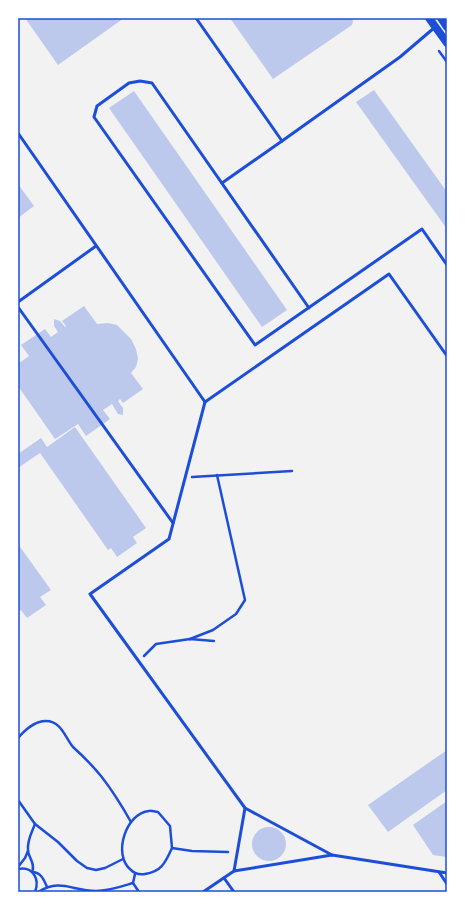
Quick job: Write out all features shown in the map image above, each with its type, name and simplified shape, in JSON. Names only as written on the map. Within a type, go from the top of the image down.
[{"type":"main road","points":[[429,18],[447,43]]},
{"type":"main road","points":[[441,18],[447,26]]},
{"type":"lane","points":[[196,18],[282,141]]},
{"type":"lane","points":[[222,183],[400,57],[436,27]]},
{"type":"lane","points":[[309,308],[152,84],[140,81],[129,83],[97,106],[94,117],[255,345],[309,308],[422,229],[447,265]]},
{"type":"lane","points":[[18,133],[205,402]]},
{"type":"lane","points":[[18,302],[96,246]]},
{"type":"lane","points":[[332,855],[245,808],[90,594],[169,539],[205,402],[389,274],[447,356]]},
{"type":"lane","points":[[18,307],[173,523]]},
{"type":"lane","points":[[234,871],[245,808]]},
{"type":"lane","points":[[203,892],[234,871],[332,855],[447,873]]},
{"type":"lane","points":[[439,872],[447,884]]},
{"type":"lane","points":[[224,878],[234,892]]},
{"type":"path","points":[[185,477],[292,472]]},
{"type":"path","points":[[190,640],[212,630],[236,614],[245,600],[217,475]]},
{"type":"path","points":[[139,661],[156,644],[190,640],[214,641]]},
{"type":"path","points":[[19,737],[37,722],[46,721],[56,724],[72,746],[86,758],[101,777],[132,822]]},
{"type":"path","points":[[18,732],[19,737]]},
{"type":"path","points":[[18,800],[35,824],[87,868],[96,870],[105,868],[123,859]]},
{"type":"path","points":[[149,811],[158,812],[170,826],[172,848],[164,865],[153,872],[140,875],[135,874],[127,867],[123,859],[121,853],[122,841],[132,822],[141,814],[149,811]]},
{"type":"path","points":[[35,824],[29,839],[28,851],[18,868],[36,872],[42,876],[47,887]]},
{"type":"path","points":[[172,848],[228,852]]},
{"type":"path","points":[[28,851],[33,863],[34,869],[32,872],[37,882],[37,892],[43,891],[47,887],[57,885],[97,891],[114,889],[132,883]]},
{"type":"path","points":[[132,883],[135,874]]},
{"type":"path","points":[[132,883],[139,892]]},
{"type":"building","points":[[25,18],[124,18],[58,65]]},
{"type":"building","points":[[230,18],[352,18],[353,21],[352,25],[273,79]]},
{"type":"building","points":[[374,90],[447,192],[447,229],[356,102]]},
{"type":"building","points":[[134,91],[287,310],[262,327],[109,108]]},
{"type":"building","points":[[18,184],[34,206],[18,218]]},
{"type":"building","points":[[84,306],[97,324],[108,323],[117,325],[131,339],[136,349],[138,359],[136,367],[131,373],[143,389],[123,403],[120,399],[118,401],[123,408],[123,415],[118,414],[112,404],[103,410],[110,419],[86,436],[78,424],[55,439],[18,386],[18,364],[29,356],[21,345],[45,329],[51,337],[58,332],[54,326],[54,319],[60,321],[65,327],[66,326],[62,321]]},
{"type":"building","points":[[75,427],[146,528],[133,537],[137,543],[117,557],[111,548],[108,550],[40,453],[18,468],[18,454],[41,438],[47,447]]},
{"type":"building","points":[[18,544],[51,590],[40,597],[46,605],[27,618],[21,610],[18,612]]},
{"type":"building","points":[[447,750],[447,790],[388,832],[368,805]]},
{"type":"building","points":[[447,801],[447,857],[433,855],[413,825]]},
{"type":"building","points":[[266,827],[272,827],[276,828],[283,834],[286,844],[285,851],[279,858],[272,861],[266,861],[262,860],[255,854],[252,847],[252,841],[253,837],[259,830]]}]
